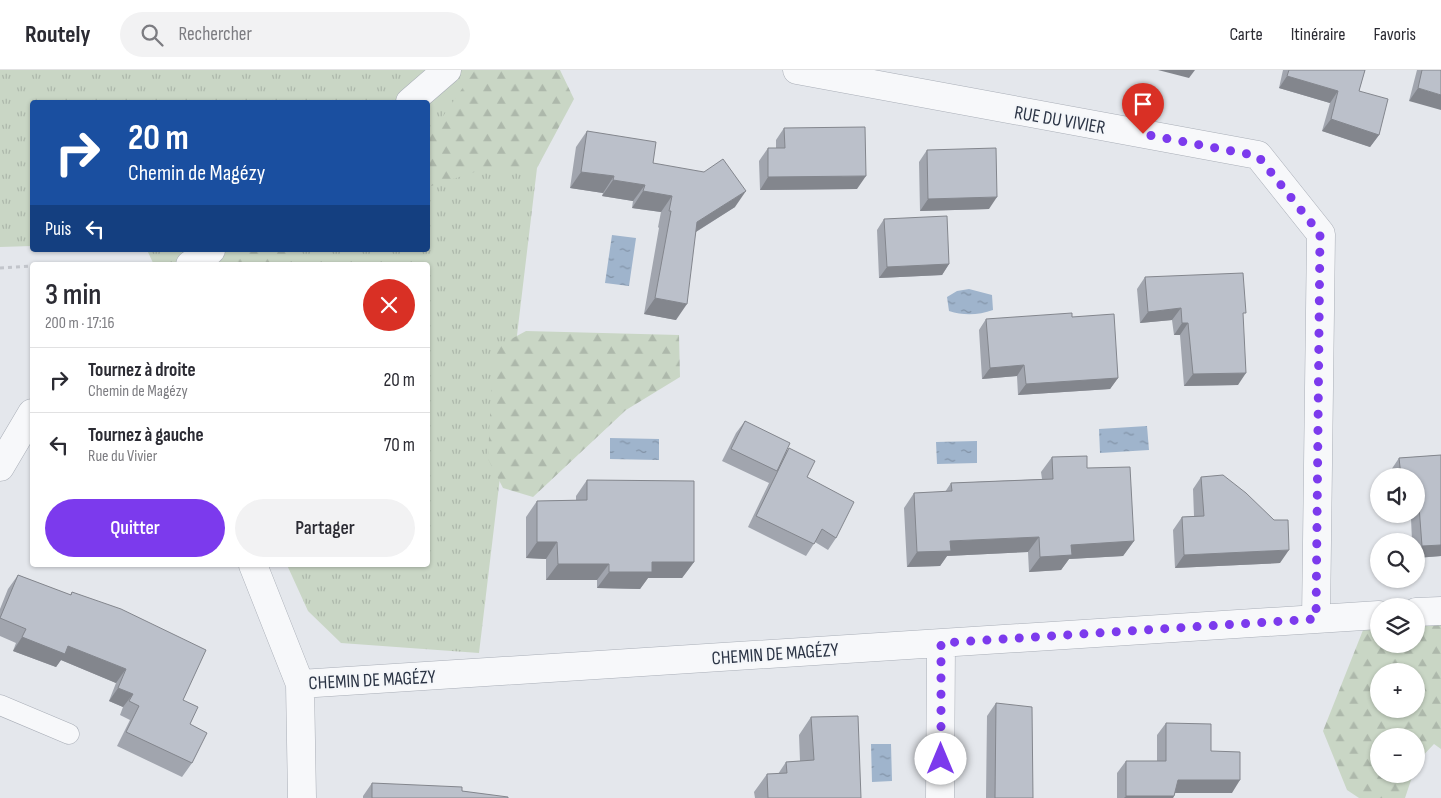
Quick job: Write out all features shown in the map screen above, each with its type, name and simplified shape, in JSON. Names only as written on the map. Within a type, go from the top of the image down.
[{"type":"street","points":[[412,100],[447,70]]},
{"type":"street","name":"RUE DU VIVIER","points":[[797,70],[1258,156],[1320,234],[1316,619]]},
{"type":"street","points":[[194,262],[208,252]]},
{"type":"street","points":[[0,467],[30,416]]},
{"type":"street","name":"CHEMIN DE MAGÉZY","points":[[253,567],[300,684],[1370,616]]},
{"type":"street","points":[[1425,612],[1441,611]]},
{"type":"street","points":[[940,798],[941,643]]},
{"type":"street","points":[[300,684],[302,798]]},
{"type":"lane","points":[[0,704],[69,734]]},
{"type":"path","points":[[0,268],[30,266]]},
{"type":"green space","points":[[0,70],[521,70],[537,168],[479,653],[341,643],[308,611],[288,567],[430,567],[430,262],[153,262],[148,252],[430,252],[430,100],[30,100],[30,246],[0,247]]},
{"type":"green space","points":[[475,70],[560,70],[574,99],[537,168],[481,170],[430,186],[430,135]]},
{"type":"green space","points":[[241,252],[297,252],[282,262],[226,262]]},
{"type":"green space","points":[[526,331],[679,335],[680,377],[626,410],[533,497],[503,488],[488,459],[493,349]]},
{"type":"green space","points":[[1441,611],[1441,749],[1434,744],[1425,754],[1425,728],[1370,728],[1370,783],[1410,783],[1405,798],[1359,798],[1347,790],[1323,731],[1369,615],[1370,653],[1425,653],[1425,612]]},
{"type":"water","points":[[612,235],[636,238],[629,286],[605,283]]},
{"type":"water","points":[[969,289],[992,295],[993,310],[971,314],[949,311],[947,297],[957,291]]},
{"type":"water","points":[[1147,426],[1149,450],[1100,453],[1099,429]]},
{"type":"water","points":[[610,438],[659,439],[659,460],[610,459]]},
{"type":"water","points":[[977,441],[977,463],[937,464],[936,442]]},
{"type":"water","points":[[871,744],[891,744],[892,781],[872,782]]},
{"type":"building","points":[[1289,70],[1365,70],[1359,91],[1388,99],[1379,135],[1331,119],[1338,91],[1287,76]]},
{"type":"building","points":[[1422,70],[1441,70],[1441,95],[1418,88]]},
{"type":"building","points":[[865,127],[866,176],[768,177],[768,148],[785,148],[784,128]]},
{"type":"building","points":[[587,131],[656,142],[653,163],[704,172],[723,159],[746,191],[697,222],[687,304],[655,298],[672,196],[643,191],[645,185],[613,180],[614,176],[581,172]]},
{"type":"building","points":[[996,148],[997,197],[928,199],[927,150]]},
{"type":"building","points":[[947,216],[949,264],[887,267],[884,219]]},
{"type":"building","points":[[1243,273],[1246,313],[1243,313],[1246,373],[1193,374],[1188,323],[1182,323],[1181,308],[1148,312],[1145,277]]},
{"type":"building","points":[[1072,313],[1072,317],[1114,314],[1118,378],[1026,384],[1024,365],[990,368],[986,319]]},
{"type":"building","points":[[745,421],[790,443],[777,471],[731,449]]},
{"type":"building","points":[[789,448],[815,461],[807,477],[854,502],[836,538],[822,529],[814,544],[756,516]]},
{"type":"building","points":[[1441,455],[1441,545],[1425,546],[1425,533],[1421,533],[1420,523],[1425,523],[1425,468],[1400,468],[1399,458]]},
{"type":"building","points":[[1087,456],[1087,468],[1130,467],[1134,541],[1071,545],[1072,555],[1040,557],[1039,537],[950,541],[951,551],[917,552],[914,493],[952,491],[951,483],[1053,479],[1052,457]]},
{"type":"building","points":[[1223,475],[1246,493],[1274,520],[1288,520],[1289,550],[1184,555],[1182,517],[1204,516],[1201,477]]},
{"type":"building","points":[[587,480],[694,481],[694,562],[652,562],[652,572],[609,572],[609,564],[558,564],[557,542],[537,542],[537,501],[587,500]]},
{"type":"building","points":[[18,575],[71,595],[72,592],[121,609],[206,650],[183,700],[198,707],[190,724],[207,733],[192,763],[126,732],[139,706],[129,701],[133,694],[118,688],[126,669],[68,646],[65,654],[22,637],[26,629],[0,618]]},
{"type":"building","points":[[996,703],[1032,707],[1033,798],[995,798]]},
{"type":"building","points":[[858,716],[861,798],[768,798],[767,774],[787,773],[786,762],[814,760],[811,717]]},
{"type":"building","points":[[1166,723],[1211,724],[1211,751],[1240,752],[1240,780],[1178,780],[1174,796],[1126,796],[1126,761],[1166,761]]},
{"type":"building","points":[[372,783],[462,787],[462,791],[508,798],[372,798]]},
{"type":"route","points":[[941,759],[941,643],[1316,619],[1320,234],[1258,156],[1143,134]]}]
